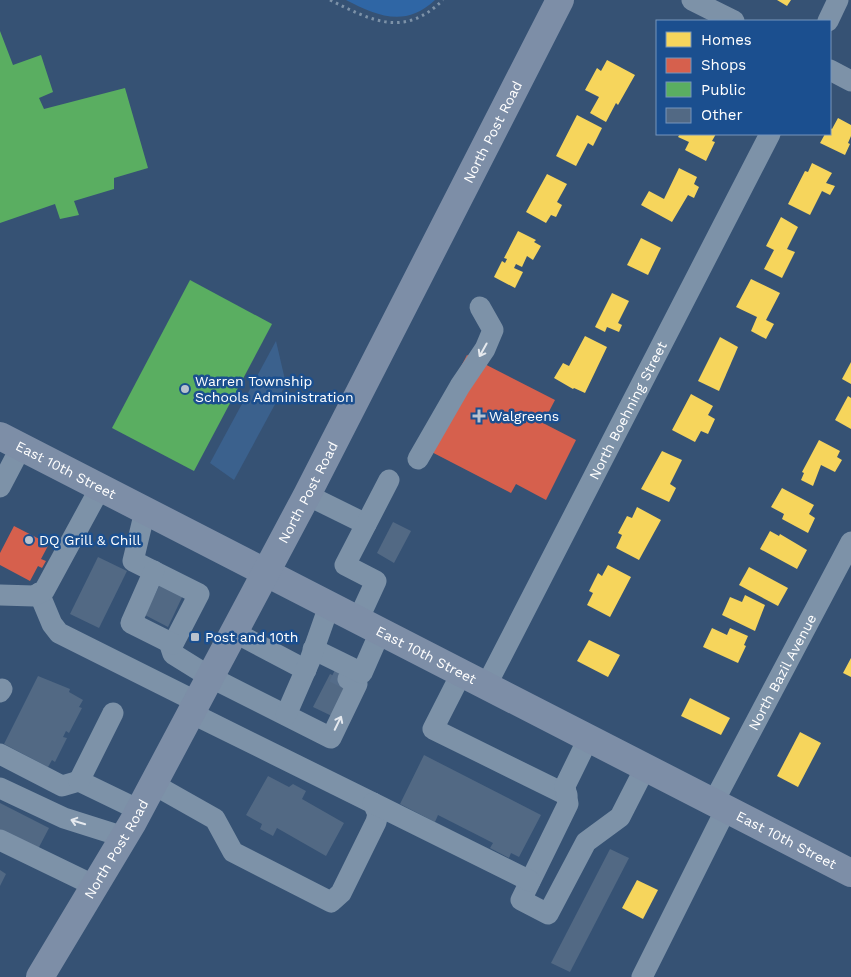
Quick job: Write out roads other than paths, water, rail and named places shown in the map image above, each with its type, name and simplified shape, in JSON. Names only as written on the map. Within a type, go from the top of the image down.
[{"type":"main road","name":"North Post Road","points":[[40,977],[124,837],[308,495],[560,0]]},
{"type":"main road","name":"East 10th Street","points":[[11,442],[851,873]]},
{"type":"street","points":[[692,0],[732,20]]},
{"type":"street","points":[[828,20],[838,0]]},
{"type":"street","points":[[831,71],[851,81]]},
{"type":"street","name":"North Boehning Street","points":[[486,686],[769,135]]},
{"type":"street","points":[[418,458],[460,386],[485,349],[493,330],[480,307]]},
{"type":"street","points":[[0,487],[11,442]]},
{"type":"street","points":[[145,511],[133,561],[199,594],[171,648],[173,654],[210,677],[331,738],[350,677],[369,626],[376,581],[345,565],[389,480]]},
{"type":"street","points":[[0,595],[17,596],[44,591],[100,488]]},
{"type":"street","points":[[308,495],[366,524]]},
{"type":"street","name":"North Bazil Avenue","points":[[642,977],[720,806],[851,542]]},
{"type":"street","points":[[154,571],[131,623],[173,644]]},
{"type":"street","points":[[39,593],[52,624],[58,633],[373,804],[530,881]]},
{"type":"street","points":[[286,715],[330,606]]},
{"type":"street","points":[[234,632],[310,659],[350,677]]},
{"type":"street","points":[[310,659],[350,677]]},
{"type":"street","points":[[461,674],[433,729],[567,795]]},
{"type":"street","points":[[79,781],[113,713]]},
{"type":"street","points":[[588,739],[565,786],[568,804],[521,900],[548,914],[586,842],[620,817],[645,768]]},
{"type":"street","points":[[0,754],[62,786],[79,781],[139,810]]},
{"type":"street","points":[[153,784],[215,818],[233,852],[331,902],[341,894],[376,822],[378,814],[373,804]]},
{"type":"street","points":[[0,788],[64,818],[124,837]]},
{"type":"street","points":[[0,840],[95,886]]},
{"type":"tunnel","points":[[334,672],[348,679]]},
{"type":"place","name":"Warren Township Schools Administration","points":[[185,389]]},
{"type":"place","name":"Walgreens","points":[[479,416]]},
{"type":"place","name":"DQ Grill & Chill","points":[[29,540]]},
{"type":"place","name":"Post and 10th","points":[[195,637]]}]
